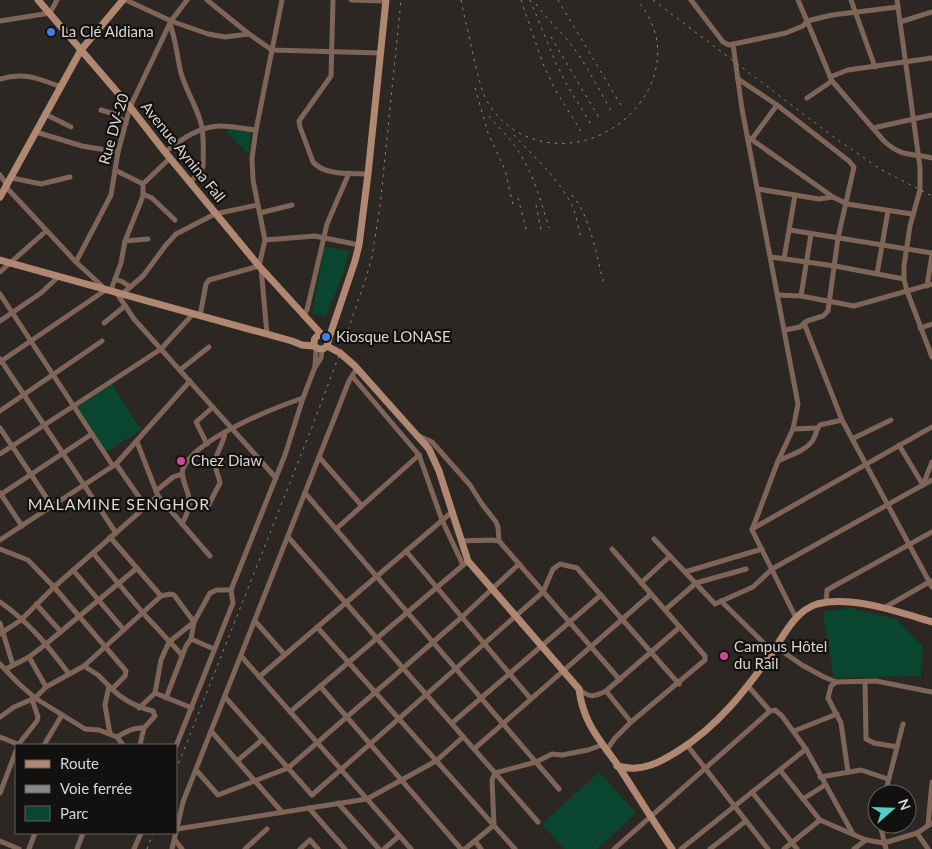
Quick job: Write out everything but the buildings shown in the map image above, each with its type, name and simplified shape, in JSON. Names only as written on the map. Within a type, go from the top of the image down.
[{"type":"street","name":"Avenue Aynina Fall","points":[[38,0],[130,107],[215,214],[305,318],[320,342],[340,353],[357,368],[418,436],[434,458],[461,541],[466,563]]},
{"type":"street","points":[[0,20],[50,13],[56,0]]},
{"type":"street","points":[[0,197],[6,183],[81,50],[125,0],[171,22],[208,34],[224,37],[249,34]]},
{"type":"street","name":"Rue DV-20","points":[[76,262],[111,195],[118,152],[130,107],[171,22],[187,0]]},
{"type":"street","points":[[207,0],[272,50],[381,53]]},
{"type":"street","points":[[267,334],[260,267],[265,240],[253,180],[252,158],[282,0]]},
{"type":"street","points":[[333,0],[331,76],[300,118],[300,127],[313,162],[317,167],[327,170],[368,174]]},
{"type":"street","points":[[177,744],[233,603],[231,590],[276,478],[315,367],[320,342],[333,325],[359,244],[386,0],[351,0]]},
{"type":"street","points":[[691,0],[723,42],[729,45],[786,33],[803,26],[807,21],[832,15],[898,7]]},
{"type":"street","points":[[798,0],[831,79],[894,150],[903,154],[932,158]]},
{"type":"street","points":[[851,0],[875,67]]},
{"type":"street","points":[[897,0],[919,155],[920,190],[912,214],[906,249],[904,279],[932,357]]},
{"type":"street","points":[[900,22],[932,12]]},
{"type":"street","points":[[171,22],[182,74],[202,129],[203,167],[190,183]]},
{"type":"street","points":[[733,44],[798,404],[793,429],[778,461],[752,530],[796,618]]},
{"type":"street","points":[[807,98],[844,71],[932,58]]},
{"type":"street","points":[[0,79],[27,75],[61,87]]},
{"type":"street","points":[[738,79],[777,105],[854,167],[838,238],[826,313],[804,323],[800,327],[785,330]]},
{"type":"street","points":[[750,138],[777,105]]},
{"type":"street","points":[[102,110],[114,114],[126,123]]},
{"type":"street","points":[[45,114],[71,128]]},
{"type":"street","points":[[873,128],[932,115]]},
{"type":"street","points":[[112,291],[121,263],[125,240],[138,212],[143,194],[143,184],[167,155],[183,139],[202,129],[221,126],[256,130]]},
{"type":"street","points":[[36,132],[82,146],[118,152]]},
{"type":"street","points":[[750,138],[833,197],[847,204],[912,214]]},
{"type":"street","points":[[115,170],[143,184]]},
{"type":"street","points":[[305,318],[327,224],[349,173]]},
{"type":"street","points":[[0,175],[46,231],[76,262],[112,291],[134,319],[276,478]]},
{"type":"street","points":[[6,183],[41,184],[70,177]]},
{"type":"street","points":[[758,189],[819,198],[833,197]]},
{"type":"street","points":[[143,194],[152,198],[175,220]]},
{"type":"street","points":[[784,259],[796,195]]},
{"type":"street","points":[[116,533],[1,361],[112,291],[130,288],[143,276],[176,234],[215,214],[257,205]]},
{"type":"street","points":[[260,212],[292,205]]},
{"type":"street","points":[[876,274],[888,211]]},
{"type":"street","points":[[778,296],[801,296],[854,306],[930,285],[932,254],[790,230]]},
{"type":"street","points":[[0,272],[46,231]]},
{"type":"street","points":[[801,296],[811,234]]},
{"type":"street","points":[[265,240],[315,236],[359,244]]},
{"type":"street","points":[[125,240],[148,239]]},
{"type":"street","points":[[771,257],[835,266],[904,279]]},
{"type":"street","points":[[0,260],[292,341],[320,342]]},
{"type":"street","points":[[0,454],[161,349],[197,315],[206,284],[209,280],[260,267]]},
{"type":"street","points":[[0,321],[41,293],[58,277]]},
{"type":"street","points":[[115,279],[123,282],[130,288]]},
{"type":"street","points":[[0,294],[92,434],[146,507]]},
{"type":"street","points":[[104,323],[125,306]]},
{"type":"street","points":[[804,323],[842,420],[886,504],[931,583],[884,608]]},
{"type":"street","points":[[920,328],[932,324]]},
{"type":"street","points":[[0,411],[102,341]]},
{"type":"street","points":[[180,370],[209,347]]},
{"type":"street","points":[[357,368],[319,457],[196,770],[184,802],[178,829],[367,799],[436,761],[463,737]]},
{"type":"street","points":[[352,376],[419,455],[442,520],[466,563],[492,588],[563,671],[588,696],[596,697],[606,691],[680,627]]},
{"type":"street","points":[[0,540],[115,465],[190,382]]},
{"type":"street","points":[[182,524],[188,512],[189,500],[182,474],[188,460],[207,444],[232,428],[303,398]]},
{"type":"street","points":[[207,444],[196,422],[213,407]]},
{"type":"street","points":[[793,429],[817,428],[825,423],[842,420]]},
{"type":"street","points":[[852,439],[891,420]]},
{"type":"street","points":[[752,530],[932,427]]},
{"type":"street","points":[[0,428],[52,506]]},
{"type":"street","points":[[778,461],[810,444],[814,439],[817,428]]},
{"type":"street","points":[[208,506],[220,483],[214,464],[224,440],[225,432]]},
{"type":"street","points":[[22,526],[0,494],[92,434]]},
{"type":"street","points":[[418,436],[432,442],[470,485],[496,522],[499,541],[620,680]]},
{"type":"street","points":[[137,442],[157,493],[210,556]]},
{"type":"street","points":[[899,445],[922,485]]},
{"type":"street","points":[[336,529],[419,455]]},
{"type":"street","points":[[319,457],[362,506]]},
{"type":"street","points":[[922,485],[932,462]]},
{"type":"street","points":[[2,634],[21,620],[54,587],[146,507],[173,477],[182,474]]},
{"type":"street","points":[[654,539],[715,604],[753,587],[772,569],[932,480]]},
{"type":"street","points":[[305,493],[560,789]]},
{"type":"street","points":[[259,677],[452,512]]},
{"type":"street","points":[[826,603],[828,590],[932,532]]},
{"type":"street","points":[[110,537],[162,596]]},
{"type":"street","points":[[288,537],[538,822]]},
{"type":"street","points":[[461,541],[499,541]]},
{"type":"street","points":[[0,549],[28,560],[54,587],[126,671],[125,676],[110,688],[105,705],[110,734]]},
{"type":"street","points":[[495,773],[536,762],[552,754],[562,755],[604,748],[631,722],[679,684],[705,660],[705,656],[612,549]]},
{"type":"street","points":[[685,572],[762,549]]},
{"type":"street","points":[[406,551],[531,699]]},
{"type":"street","points":[[93,552],[182,655]]},
{"type":"street","points":[[641,583],[670,556]]},
{"type":"street","points":[[290,712],[466,563]]},
{"type":"street","points":[[196,770],[218,795],[288,768],[462,617],[519,564]]},
{"type":"street","points":[[225,697],[312,796],[543,592],[553,569],[560,564],[577,568],[679,684]]},
{"type":"street","points":[[6,669],[29,657],[46,644],[136,568]]},
{"type":"street","points":[[665,610],[696,584],[746,569]]},
{"type":"street","points":[[73,570],[124,630]]},
{"type":"street","points":[[166,698],[182,655],[191,639],[194,622],[210,594],[217,590],[231,590]]},
{"type":"street","points":[[474,749],[651,594]]},
{"type":"street","points":[[0,716],[34,698],[46,687],[84,666],[162,596],[174,595],[194,622]]},
{"type":"street","points":[[452,723],[601,595]]},
{"type":"street","points":[[721,601],[774,649],[836,682],[883,682],[932,692]]},
{"type":"street","points":[[0,602],[46,644],[69,674]]},
{"type":"street","points":[[617,766],[636,768],[664,760],[687,745],[718,720],[748,686],[796,618],[806,608],[826,603],[842,602],[884,608],[932,622]]},
{"type":"street","points":[[36,604],[60,632]]},
{"type":"street","points":[[255,621],[285,655]]},
{"type":"street","points":[[139,708],[155,693],[161,660],[169,642],[194,622]]},
{"type":"street","points":[[0,623],[13,666]]},
{"type":"street","points":[[317,627],[515,849]]},
{"type":"street","points":[[191,639],[214,649]]},
{"type":"street","points":[[241,656],[411,849]]},
{"type":"street","points":[[29,657],[46,687]]},
{"type":"street","points":[[0,664],[34,698],[85,729],[99,730],[110,734],[117,737],[122,744]]},
{"type":"street","points":[[84,666],[98,675],[110,688],[139,708],[154,713],[155,716],[144,728],[140,744]]},
{"type":"street","points":[[865,681],[866,739],[874,743],[896,747]]},
{"type":"street","points":[[836,682],[831,686],[828,698],[841,723],[848,772]]},
{"type":"street","points":[[320,686],[461,849]]},
{"type":"street","points":[[748,686],[770,711]]},
{"type":"street","points":[[579,689],[586,719],[672,849]]},
{"type":"street","points":[[606,691],[631,722]]},
{"type":"street","points":[[155,693],[192,708]]},
{"type":"street","points":[[20,744],[37,721],[38,717],[34,698]]},
{"type":"street","points":[[614,849],[770,711],[775,710],[794,731],[806,749],[853,834]]},
{"type":"street","points":[[45,744],[62,714]]},
{"type":"street","points":[[794,731],[838,714]]},
{"type":"street","points":[[887,784],[903,724]]},
{"type":"street","points":[[117,737],[136,727],[144,728]]},
{"type":"street","points":[[212,731],[282,812]]},
{"type":"street","points":[[0,737],[17,744]]},
{"type":"street","points":[[237,761],[263,740]]},
{"type":"street","points":[[687,745],[768,849]]},
{"type":"street","points":[[681,849],[806,749]]},
{"type":"street","points":[[0,793],[15,754]]},
{"type":"street","points":[[780,770],[820,820],[885,846],[915,834]]},
{"type":"street","points":[[820,776],[860,770],[888,779]]},
{"type":"street","points":[[494,825],[492,780],[495,773]]},
{"type":"street","points":[[928,849],[917,833],[930,824],[932,782]]},
{"type":"street","points":[[804,799],[825,784]]},
{"type":"street","points":[[752,792],[796,849]]},
{"type":"street","points":[[178,801],[184,802]]},
{"type":"street","points":[[338,803],[379,849]]},
{"type":"street","points":[[309,808],[345,849]]},
{"type":"street","points":[[784,849],[820,820]]},
{"type":"street","points":[[710,849],[746,821]]},
{"type":"street","points":[[465,849],[494,825]]},
{"type":"street","points":[[245,849],[267,829]]},
{"type":"street","points":[[29,849],[35,834]]},
{"type":"street","points":[[77,849],[83,834]]},
{"type":"street","points":[[134,849],[141,834]]},
{"type":"street","points":[[172,849],[177,834]]},
{"type":"street","points":[[384,849],[399,836]]},
{"type":"street","points":[[175,840],[182,849]]},
{"type":"street","points":[[300,849],[310,840],[318,849]]},
{"type":"street","points":[[854,849],[866,840]]},
{"type":"street","points":[[475,841],[482,849]]},
{"type":"street","points":[[0,842],[19,849]]},
{"type":"green space","points":[[228,128],[251,133],[249,154],[228,134]]},
{"type":"green space","points":[[324,247],[349,250],[344,271],[326,316],[312,314]]},
{"type":"green space","points":[[112,384],[141,430],[106,452],[77,407]]},
{"type":"green space","points":[[849,608],[896,619],[923,647],[921,676],[834,678],[823,612]]},
{"type":"green space","points":[[599,772],[636,813],[597,849],[564,849],[542,824]]},
{"type":"railway","points":[[178,765],[314,422],[366,278],[372,256],[380,207],[401,0]]},
{"type":"railway","points":[[461,0],[481,85],[492,109],[509,126],[530,138],[545,142],[574,143],[600,135],[623,120],[642,101],[654,77],[658,52],[653,25],[637,0]]},
{"type":"railway","points":[[521,0],[543,64],[556,91],[582,133]]},
{"type":"railway","points":[[530,0],[556,63],[592,126]]},
{"type":"railway","points":[[558,0],[622,107]]},
{"type":"railway","points":[[653,0],[835,138],[880,169],[932,196]]},
{"type":"railway","points":[[536,4],[576,51],[613,114]]},
{"type":"railway","points":[[551,37],[601,121]]},
{"type":"railway","points":[[475,88],[488,133],[505,170],[514,209]]},
{"type":"railway","points":[[489,116],[519,152],[529,170],[549,228]]},
{"type":"railway","points":[[514,135],[546,170],[568,198],[574,211],[581,238]]},
{"type":"railway","points":[[572,195],[579,204],[588,225],[604,284]]},
{"type":"railway","points":[[518,198],[527,233]]},
{"type":"railway","points":[[536,205],[541,230]]},
{"type":"railway","points":[[147,849],[153,834]]},
{"type":"place","name":"La Clé Aldiana","points":[[51,32]]},
{"type":"place","name":"Kiosque LONASE","points":[[326,337]]},
{"type":"place","name":"Chez Diaw","points":[[181,461]]},
{"type":"place","name":"Campus Hôtel du Rail","points":[[724,656]]},
{"type":"district","name":"MALAMINE SENGHOR","points":[[119,504]]}]
